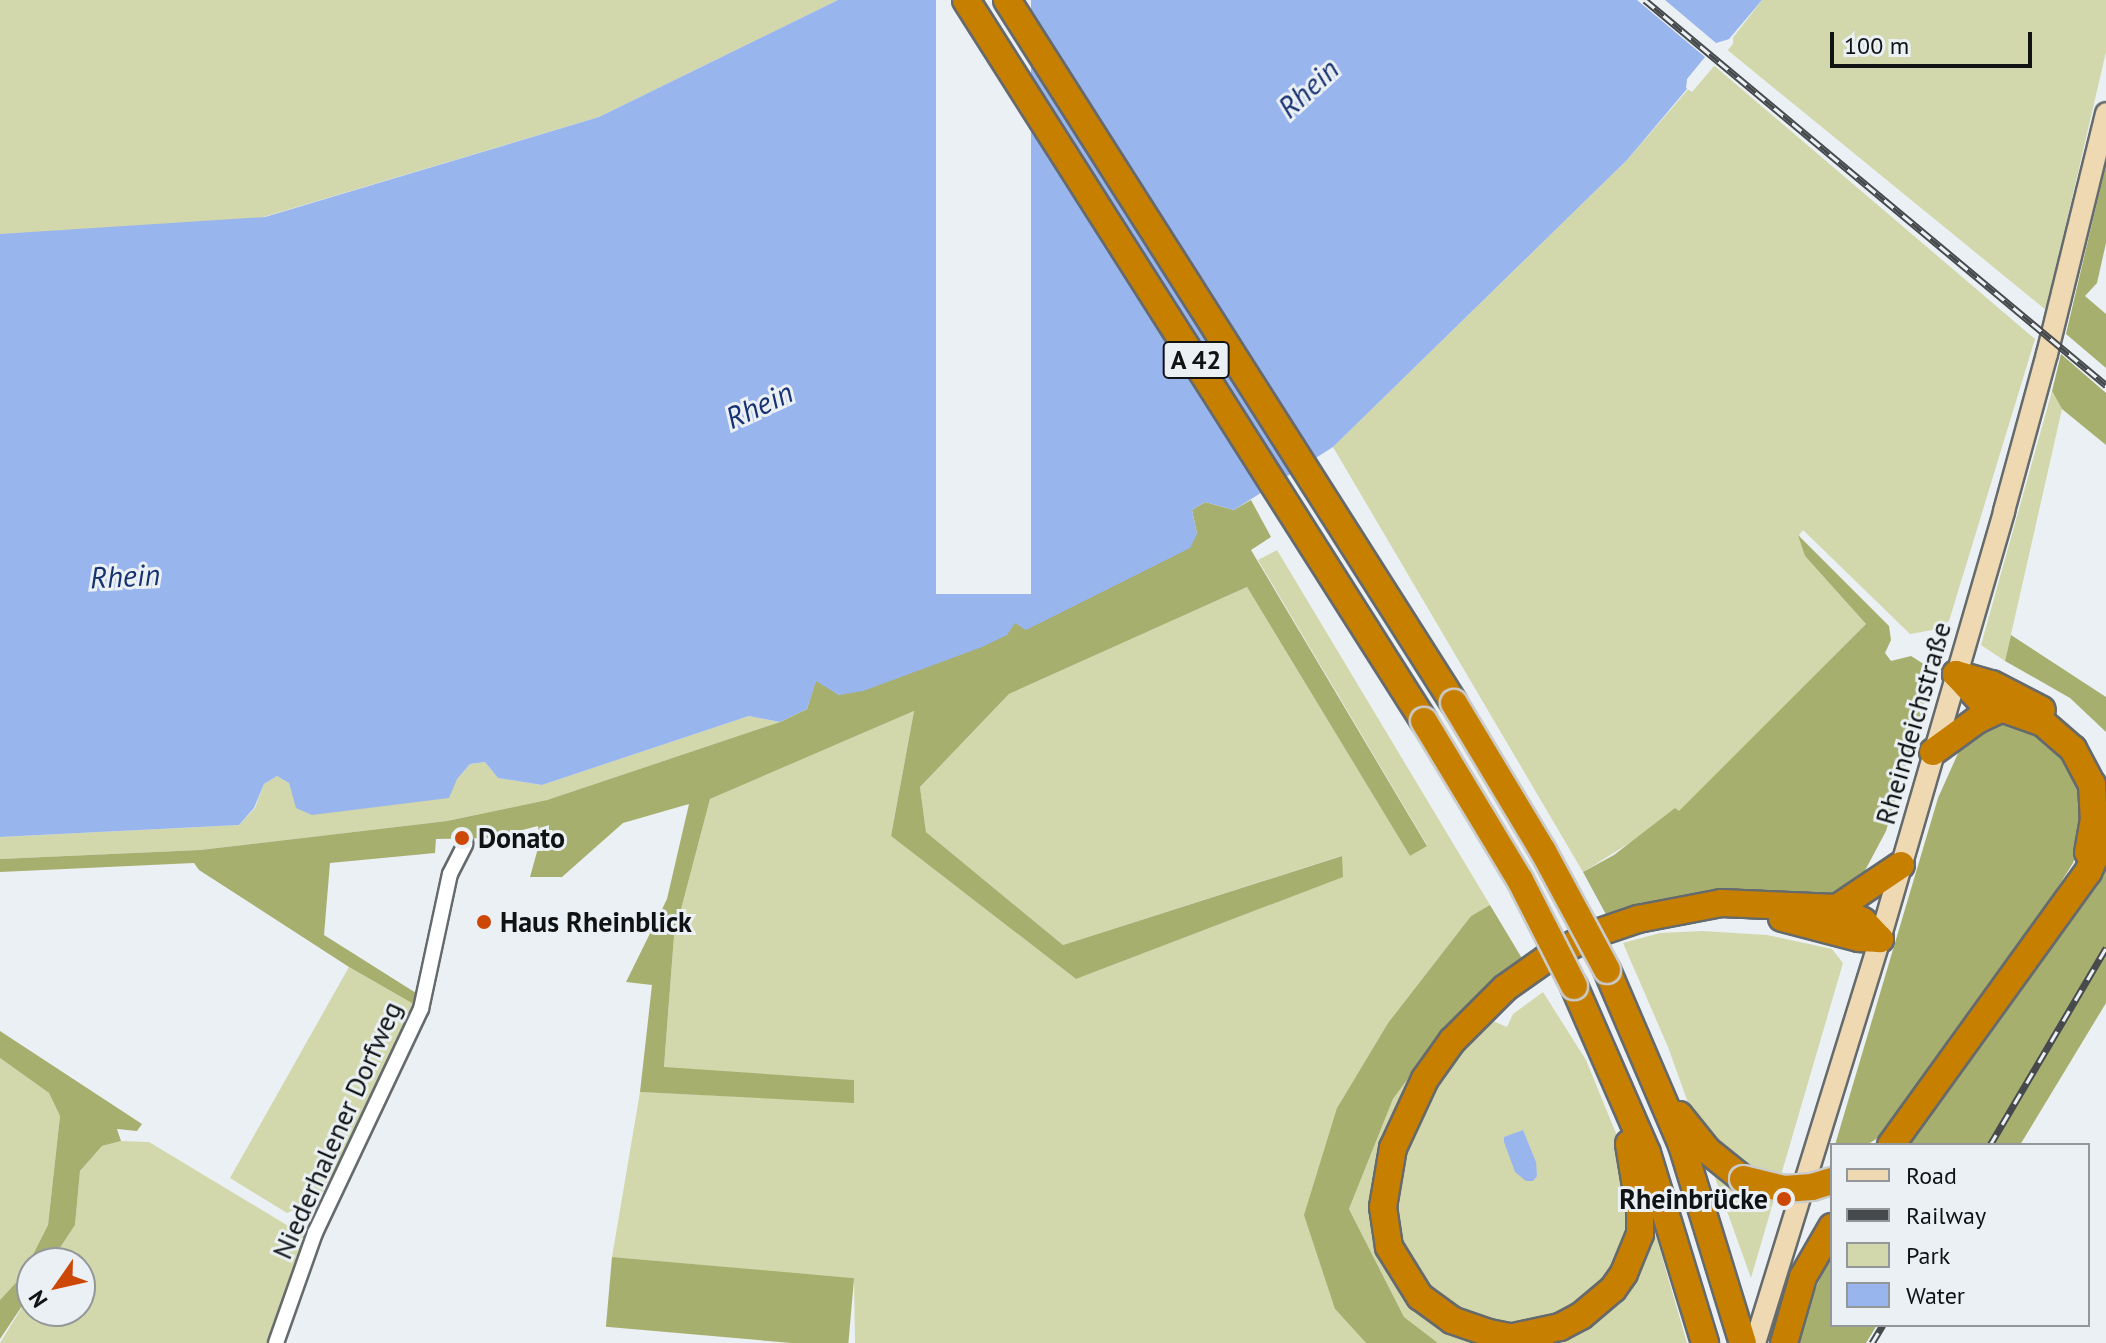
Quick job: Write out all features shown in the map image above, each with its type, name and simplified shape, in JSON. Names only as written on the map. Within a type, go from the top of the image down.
[{"type":"highway","name":"A 42","points":[[966,0],[1439,746],[1520,880],[1609,1059],[1647,1153],[1705,1343]]},
{"type":"highway","name":"A 42","points":[[1007,0],[1462,716],[1543,851],[1607,970],[1682,1145],[1743,1343]]},
{"type":"highway","points":[[1956,674],[1970,692],[1998,710],[2043,723],[2066,742],[2084,766],[2092,784],[2094,819],[2089,851],[2073,888]]},
{"type":"highway","points":[[1956,674],[1992,684],[2068,726],[2095,760],[2106,787]]},
{"type":"highway","points":[[1933,752],[1977,720],[1998,710]]},
{"type":"highway","points":[[1897,1135],[2098,855],[2106,834]]},
{"type":"highway","points":[[1837,908],[1901,865]]},
{"type":"highway","points":[[1540,1343],[1470,1328],[1434,1309],[1420,1297],[1397,1265],[1389,1247],[1383,1207],[1387,1168],[1402,1123],[1425,1079],[1452,1041],[1487,1005],[1525,973],[1591,935],[1638,919],[1746,902],[1837,908],[1863,921],[1880,939]]},
{"type":"highway","points":[[1688,910],[1768,916],[1859,938],[1880,939]]},
{"type":"highway","points":[[1507,1337],[1535,1334],[1581,1316],[1613,1289],[1632,1258],[1640,1234],[1640,1210],[1609,1059]]},
{"type":"highway","points":[[1658,1086],[1708,1151],[1743,1179],[1784,1189],[1812,1187],[1830,1182]]},
{"type":"highway","points":[[1784,1343],[1803,1277],[1830,1230]]},
{"type":"main road","name":"Rheindeichstraße","points":[[1755,1343],[1880,939],[1956,674],[2047,354],[2106,113]]},
{"type":"street","name":"Niederhalener Dorfweg","points":[[276,1343],[315,1233],[421,1009],[450,874],[465,844]]},
{"type":"green space","points":[[0,0],[838,0],[599,117],[260,218],[0,237]]},
{"type":"green space","points":[[1762,0],[2106,0],[2106,52],[2046,310],[1725,48]]},
{"type":"green space","points":[[1711,63],[2035,339],[1949,621],[1938,629],[1910,634],[1803,530],[1799,535],[1805,556],[1866,624],[1679,812],[1583,872],[1333,447],[1627,160]]},
{"type":"green space","points":[[2106,164],[2106,243],[2097,283],[2085,296],[2106,314],[2106,368],[2066,334]]},
{"type":"green space","points":[[2061,354],[2106,393],[2106,445],[2062,409],[2052,391]]},
{"type":"green space","points":[[2052,391],[2062,409],[2005,661],[1981,645]]},
{"type":"green space","points":[[1251,500],[1271,537],[1251,550],[1427,846],[1410,856],[1247,587],[1009,694],[920,787],[926,832],[1063,945],[1342,856],[1343,877],[1076,979],[891,836],[914,711],[710,799],[674,936],[664,1067],[854,1080],[854,1103],[640,1092],[652,985],[626,982],[667,899],[689,804],[623,823],[562,877],[530,877],[540,841],[538,826],[491,838],[436,839],[435,853],[330,863],[324,935],[416,993],[417,1006],[349,967],[199,870],[194,863],[0,872],[0,859],[200,850],[447,821],[547,800],[780,722],[807,709],[816,680],[839,695],[1016,622],[1197,534],[1192,510],[1205,502],[1234,510]]},
{"type":"green space","points":[[1798,535],[1889,626],[1891,640],[1885,653],[1891,661],[1911,656],[1930,668],[1924,705],[1886,831],[1860,880],[1844,898],[1609,920],[1583,872],[1614,855],[1675,808],[1679,811],[1866,624],[1805,556]]},
{"type":"green space","points":[[1277,550],[1490,905],[1471,916],[1388,1023],[1337,1108],[1335,1309],[1366,1343],[855,1343],[854,1279],[612,1257],[640,1092],[854,1102],[854,1080],[664,1068],[674,936],[710,799],[914,711],[891,836],[1076,979],[1342,877],[1341,856],[1063,945],[926,832],[920,787],[1009,694],[1247,587],[1410,856],[1427,845],[1258,560]]},
{"type":"green space","points":[[2011,635],[2106,697],[2106,732],[2070,698],[2005,661]]},
{"type":"green space","points":[[749,716],[780,722],[547,800],[447,821],[200,850],[0,859],[0,837],[239,825],[255,808],[264,784],[277,776],[289,783],[297,808],[457,779],[470,764],[485,762],[498,778],[542,785]]},
{"type":"green space","points":[[2022,723],[2056,743],[2085,797],[2082,836],[2073,863],[2041,914],[1879,1137],[1870,1143],[1836,1143],[1938,798],[1964,740],[1990,726]]},
{"type":"green space","points":[[2106,859],[2106,1003],[2021,1143],[1909,1143]]},
{"type":"green space","points":[[1490,905],[1523,960],[1452,1019],[1393,1099],[1349,1209],[1404,1317],[1438,1343],[1366,1343],[1335,1309],[1304,1215],[1337,1108],[1388,1023],[1471,916]]},
{"type":"green space","points":[[1702,931],[1767,935],[1832,949],[1843,963],[1751,1278],[1668,1047],[1623,943],[1660,933]]},
{"type":"green space","points":[[349,967],[417,1006],[382,1090],[323,1196],[287,1213],[230,1178]]},
{"type":"green space","points":[[1543,992],[1586,1060],[1651,1219],[1687,1343],[1438,1343],[1404,1317],[1349,1209],[1393,1099],[1452,1019],[1474,1001],[1486,1018],[1507,1027],[1513,1014]]},
{"type":"green space","points":[[0,1031],[142,1124],[137,1131],[117,1129],[121,1141],[102,1146],[80,1171],[75,1225],[61,1247],[37,1247],[48,1225],[60,1116],[49,1093],[0,1058]]},
{"type":"green space","points":[[0,1058],[49,1093],[60,1116],[48,1225],[37,1247],[16,1247],[16,1283],[0,1300]]},
{"type":"green space","points":[[121,1141],[149,1142],[305,1236],[268,1343],[0,1343],[16,1317],[16,1327],[96,1327],[96,1247],[61,1247],[75,1225],[80,1171],[102,1146]]},
{"type":"green space","points":[[612,1257],[854,1278],[848,1343],[792,1343],[606,1327]]},
{"type":"green space","points":[[1830,1258],[1830,1327],[1876,1327],[1866,1343],[1796,1343],[1809,1302]]},
{"type":"green space","points":[[16,1283],[16,1315],[0,1339],[0,1300]]},
{"type":"water","name":"Rhein","points":[[838,0],[1762,0],[1627,160],[1333,447],[1234,510],[1205,502],[1192,510],[1197,534],[1190,548],[1026,630],[1015,623],[1007,635],[982,647],[863,691],[839,695],[816,681],[807,709],[780,722],[749,716],[542,785],[498,778],[485,762],[470,764],[457,779],[449,798],[312,815],[296,808],[289,783],[277,776],[264,784],[254,808],[239,825],[0,837],[0,234],[265,217],[599,117]]},
{"type":"water","points":[[1523,1130],[1536,1162],[1537,1176],[1533,1181],[1526,1181],[1515,1172],[1504,1142],[1504,1137]]},
{"type":"pier","points":[[936,0],[1031,0],[1031,594],[936,594]]},
{"type":"pier","points":[[1637,0],[1665,0],[1716,43],[1733,38],[1733,44],[1692,92],[1686,88],[1687,79],[1705,57]]},
{"type":"railway","points":[[1645,0],[2106,385]]},
{"type":"railway","points":[[1991,1143],[2106,948]]},
{"type":"railway","points":[[1872,1343],[1882,1327]]},
{"type":"place","name":"Donato","points":[[462,838]]},
{"type":"place","name":"Haus Rheinblick","points":[[484,922]]},
{"type":"place","name":"Rheinbrücke","points":[[1784,1199]]}]
